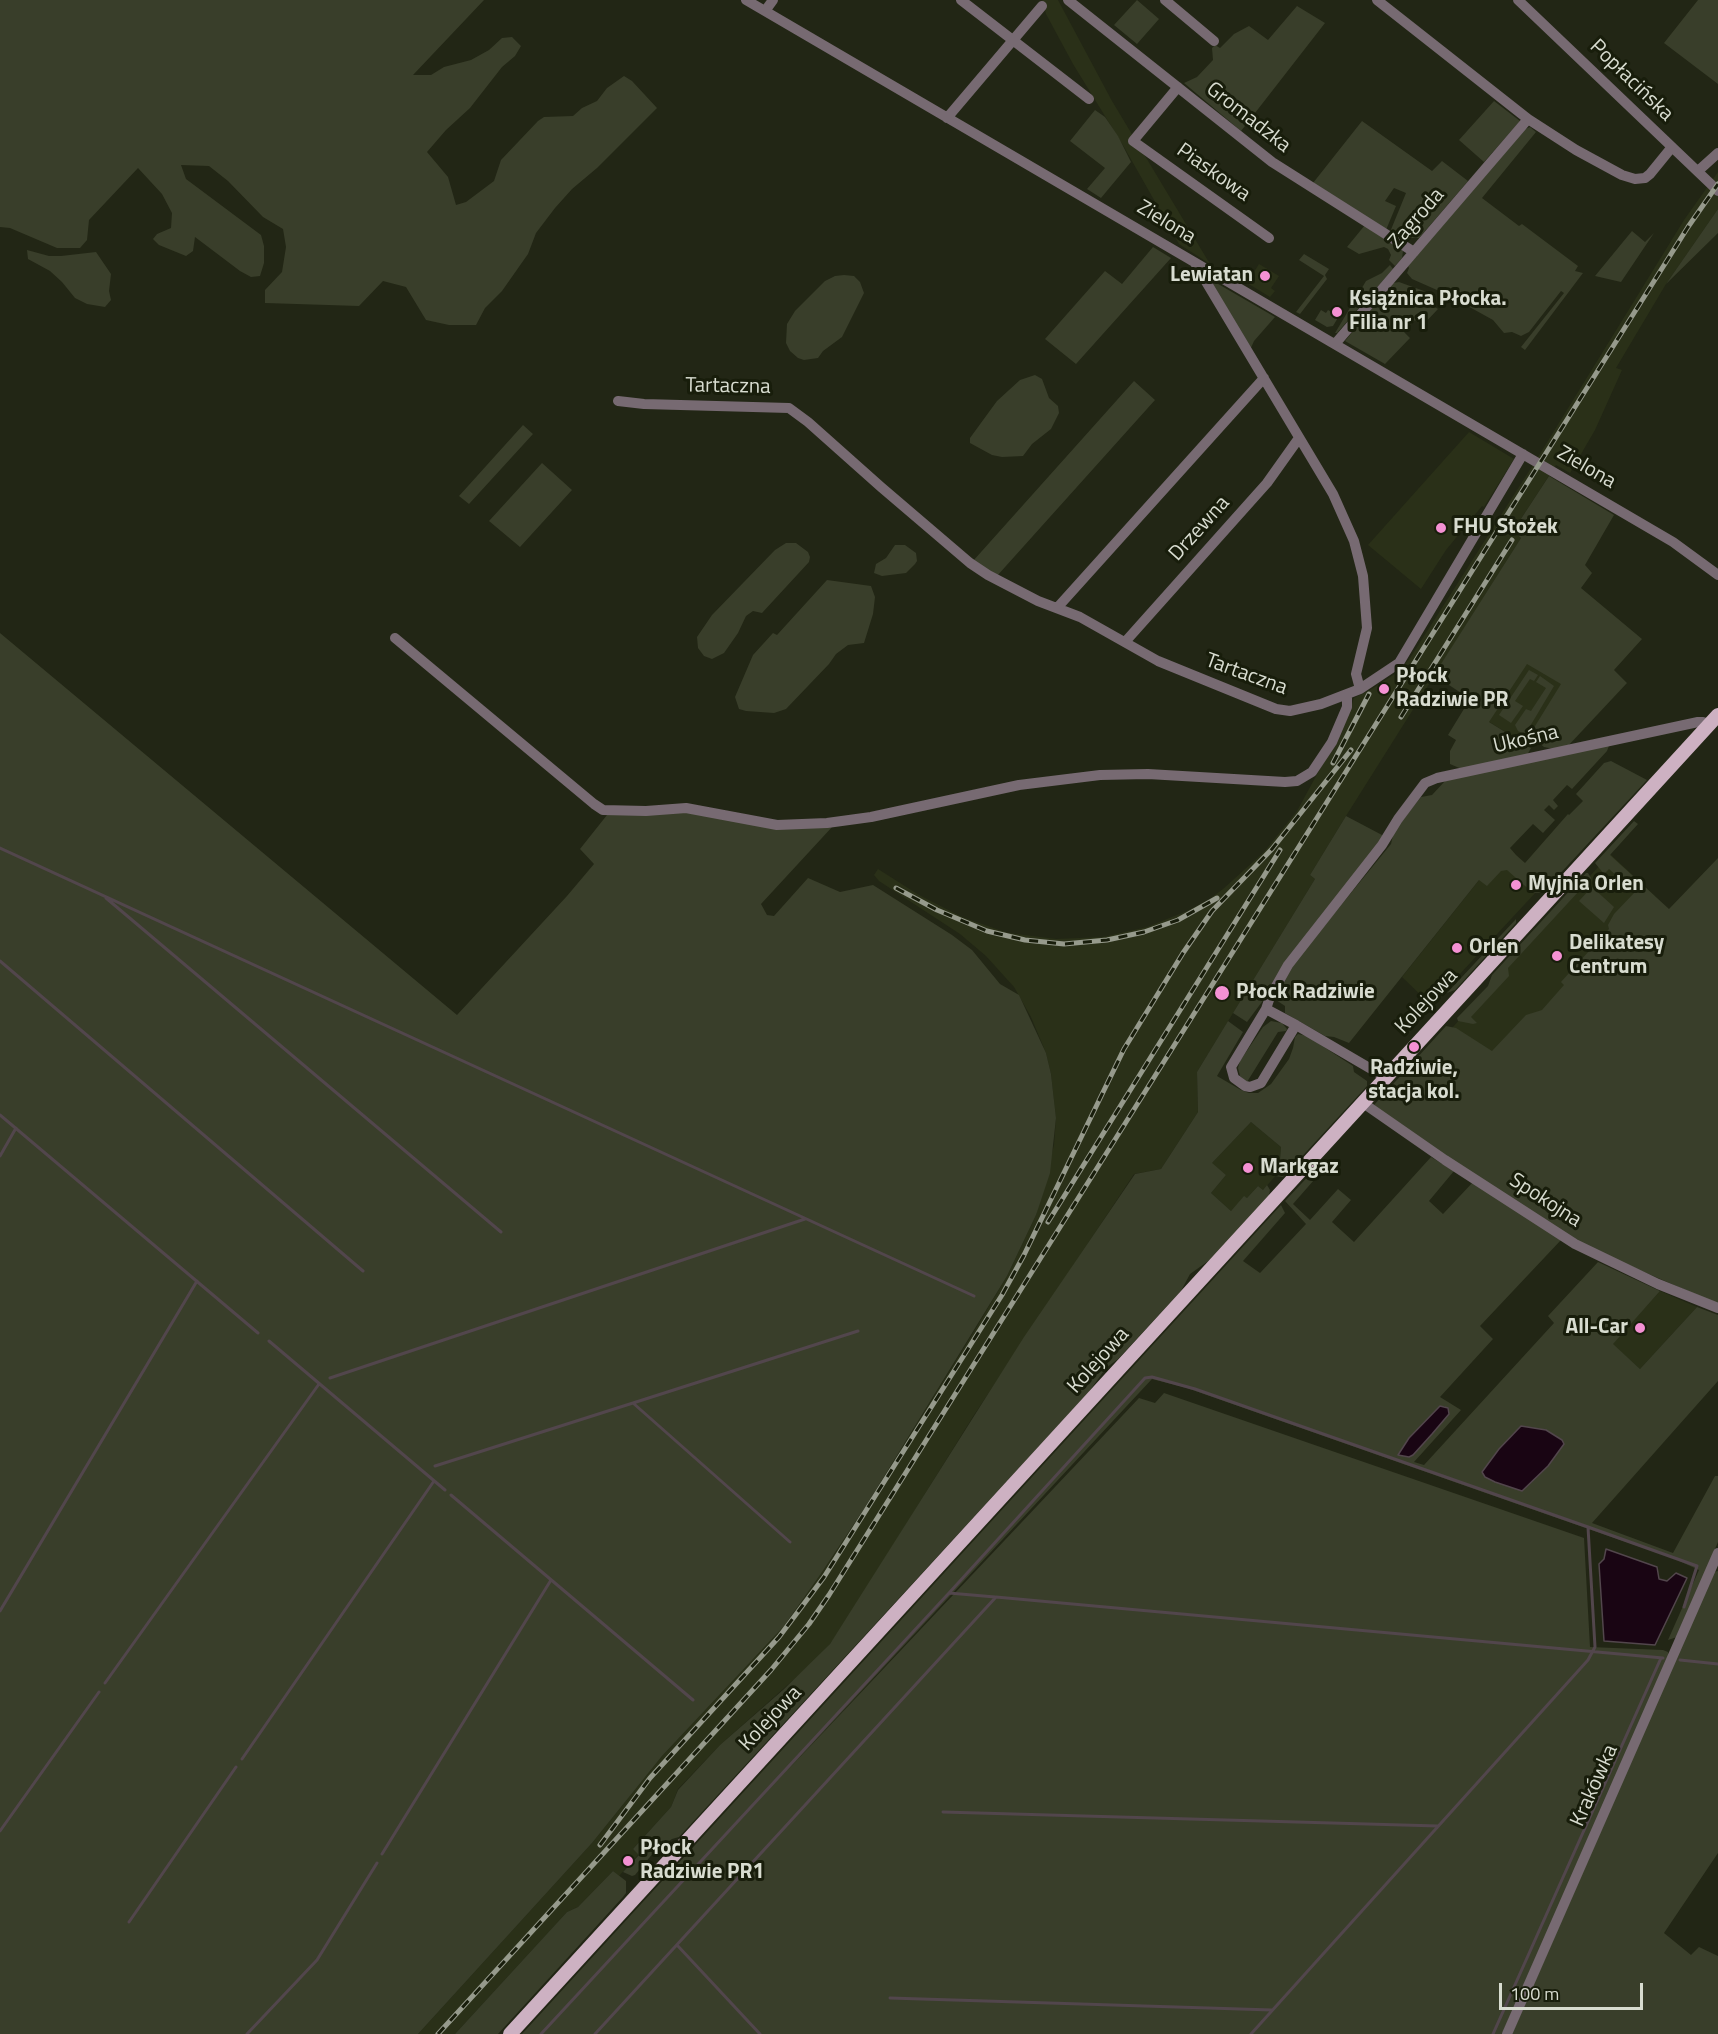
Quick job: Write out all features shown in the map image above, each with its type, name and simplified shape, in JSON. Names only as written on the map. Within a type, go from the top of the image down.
[{"type":"main road","name":"Kolejowa","points":[[510,2034],[1714,720]]},
{"type":"street","name":"Zielona","points":[[746,0],[1680,546],[1718,575]]},
{"type":"street","points":[[765,11],[773,0]]},
{"type":"street","points":[[961,0],[1089,99]]},
{"type":"street","name":"Gromadzka","points":[[1068,0],[1279,167],[1414,252]]},
{"type":"street","points":[[1165,0],[1214,41]]},
{"type":"street","points":[[1377,0],[1528,119],[1576,150],[1622,175],[1635,179],[1645,178],[1672,147]]},
{"type":"street","name":"Popłacińska","points":[[1518,0],[1718,191]]},
{"type":"street","points":[[947,118],[1042,6]]},
{"type":"street","name":"Piaskowa","points":[[1178,87],[1133,141],[1269,238]]},
{"type":"street","name":"Zagroda","points":[[1335,344],[1528,119]]},
{"type":"street","points":[[1698,171],[1718,153]]},
{"type":"street","points":[[1194,262],[1341,510],[1360,561],[1365,588],[1367,628],[1356,674],[1360,689]]},
{"type":"street","points":[[1057,608],[1264,378]]},
{"type":"street","name":"Tartaczna","points":[[618,400],[666,405],[789,408],[818,429],[881,487],[981,571],[1029,596],[1080,617],[1164,664],[1282,710],[1295,711],[1360,689],[1390,671],[1406,654],[1523,454]]},
{"type":"street","name":"Drzewna","points":[[1125,642],[1267,483],[1299,438]]},
{"type":"street","points":[[395,638],[603,810],[646,811],[686,808],[777,825],[871,818],[1019,785],[1100,775],[1148,774],[1298,781],[1312,772],[1332,742],[1347,707],[1347,695]]},
{"type":"street","name":"Ukośna","points":[[1296,1025],[1264,1080],[1256,1086],[1245,1086],[1234,1078],[1231,1067],[1266,1009],[1288,965],[1382,845],[1425,783],[1437,778],[1714,720]]},
{"type":"street","points":[[1266,1009],[1370,1068],[1385,1079]]},
{"type":"street","name":"Spokojna","points":[[1363,1103],[1575,1244],[1658,1284],[1718,1308]]},
{"type":"street","name":"Krakówka","points":[[1507,2034],[1718,1553]]},
{"type":"shaded area","points":[[0,0],[484,0],[413,75],[431,75],[444,67],[471,60],[489,50],[502,38],[512,37],[521,46],[470,108],[427,152],[448,177],[456,205],[466,202],[494,181],[501,160],[538,121],[544,117],[573,116],[582,108],[597,101],[607,88],[624,76],[632,81],[657,108],[555,208],[536,233],[528,254],[502,291],[485,308],[476,325],[449,325],[426,320],[406,287],[383,281],[359,306],[265,303],[265,290],[282,272],[286,247],[283,229],[263,217],[228,181],[209,166],[181,165],[186,179],[261,235],[264,246],[264,263],[260,276],[251,277],[240,271],[195,237],[193,251],[186,256],[159,245],[153,239],[157,234],[171,228],[172,213],[162,194],[138,168],[89,220],[87,240],[80,248],[57,248],[10,228],[0,227]]},
{"type":"shaded area","points":[[1042,0],[1058,0],[1112,101],[1210,264],[1179,244],[1124,147],[1073,64],[1046,14]]},
{"type":"shaded area","points":[[1137,0],[1159,19],[1137,44],[1114,25]]},
{"type":"shaded area","points":[[1698,0],[1718,0],[1718,84],[1664,43]]},
{"type":"shaded area","points":[[1297,6],[1325,23],[1241,131],[1184,83],[1197,77],[1213,60],[1212,48],[1215,45],[1220,48],[1234,34],[1249,26],[1268,40]]},
{"type":"shaded area","points":[[1494,101],[1520,121],[1484,162],[1459,140]]},
{"type":"shaded area","points":[[1095,110],[1105,117],[1131,162],[1101,198],[1087,189],[1105,168],[1070,141]]},
{"type":"shaded area","points":[[1362,121],[1432,171],[1442,161],[1468,181],[1419,238],[1401,238],[1390,232],[1406,193],[1394,188],[1385,201],[1396,206],[1386,230],[1313,183]]},
{"type":"shaded area","points":[[1530,127],[1536,132],[1482,198],[1519,226],[1522,224],[1578,266],[1575,271],[1583,273],[1525,350],[1521,347],[1564,293],[1561,291],[1529,332],[1521,336],[1512,332],[1504,333],[1493,320],[1446,294],[1412,279],[1407,273],[1408,266],[1523,130]]},
{"type":"shaded area","points":[[1718,172],[1718,209],[1666,284],[1616,368],[1622,370],[1595,430],[1570,473],[1556,465],[1513,531],[1521,538],[1310,875],[1315,879],[1197,1072],[1198,1112],[1161,1169],[1134,1174],[974,1415],[841,1629],[810,1665],[720,1745],[678,1789],[671,1807],[633,1849],[639,1854],[619,1876],[613,1871],[578,1907],[567,1912],[455,2034],[418,2034],[592,1843],[662,1756],[784,1626],[866,1506],[976,1328],[1007,1276],[1036,1215],[1054,1145],[1056,1118],[1046,1053],[1031,1017],[1014,987],[986,956],[960,934],[879,881],[874,875],[878,869],[919,895],[962,917],[1008,933],[1056,939],[1103,937],[1147,927],[1187,911],[1223,889],[1264,852],[1297,811],[1346,721],[1354,698],[1398,672],[1410,658],[1538,457],[1684,220]]},
{"type":"shaded area","points":[[1718,209],[1718,233],[1666,284]]},
{"type":"shaded area","points":[[1365,225],[1403,251],[1402,258],[1395,266],[1389,260],[1391,255],[1388,249],[1384,247],[1359,254],[1347,247]]},
{"type":"shaded area","points":[[1632,231],[1645,242],[1654,233],[1621,282],[1595,276]]},
{"type":"shaded area","points":[[1153,247],[1171,258],[1076,364],[1045,339],[1105,271],[1122,284]]},
{"type":"shaded area","points":[[27,250],[49,256],[96,252],[111,274],[109,291],[111,300],[105,307],[87,304],[75,298],[50,271],[28,259]]},
{"type":"shaded area","points":[[1304,254],[1329,269],[1325,275],[1327,279],[1300,314],[1296,312],[1324,276],[1299,260]]},
{"type":"shaded area","points":[[1259,264],[1279,276],[1271,288],[1275,291],[1270,297],[1247,283]]},
{"type":"shaded area","points":[[1390,265],[1393,269],[1335,333],[1366,281],[1382,273]]},
{"type":"shaded area","points":[[844,275],[854,276],[860,282],[864,293],[842,337],[823,351],[818,358],[804,360],[798,358],[790,351],[786,343],[787,324],[795,311],[825,281]]},
{"type":"shaded area","points":[[1213,281],[1275,317],[1254,341],[1250,350],[1210,282]]},
{"type":"shaded area","points":[[1399,282],[1435,295],[1430,304],[1438,309],[1422,326],[1415,320],[1404,332],[1410,338],[1385,364],[1345,341],[1393,283]]},
{"type":"shaded area","points":[[1321,310],[1326,313],[1328,310],[1339,316],[1333,326],[1327,327],[1315,320]]},
{"type":"shaded area","points":[[1035,375],[1042,379],[1049,398],[1058,406],[1059,413],[1051,429],[1032,444],[1023,456],[992,455],[970,443],[970,438],[997,401],[1020,380]]},
{"type":"shaded area","points":[[1134,381],[1155,400],[997,576],[973,561]]},
{"type":"shaded area","points":[[523,425],[533,434],[469,504],[459,496]]},
{"type":"shaded area","points":[[1469,432],[1514,459],[1484,507],[1482,506],[1446,550],[1421,589],[1368,545]]},
{"type":"shaded area","points":[[542,463],[572,490],[520,547],[489,521]]},
{"type":"shaded area","points":[[1549,476],[1614,515],[1585,565],[1592,573],[1581,588],[1642,639],[1614,670],[1627,683],[1567,747],[1554,749],[1544,747],[1532,737],[1532,731],[1561,684],[1527,664],[1489,722],[1531,748],[1526,757],[1464,770],[1450,764],[1450,751],[1456,740],[1448,735],[1470,699],[1434,675],[1521,538],[1513,531]]},
{"type":"shaded area","points":[[786,543],[796,543],[808,552],[809,562],[762,613],[753,611],[746,616],[738,633],[724,653],[712,659],[704,656],[698,648],[697,637],[712,615],[775,550]]},
{"type":"shaded area","points":[[895,545],[905,545],[916,553],[915,564],[906,573],[882,576],[874,573],[876,564],[886,558]]},
{"type":"shaded area","points":[[827,580],[871,586],[875,597],[873,614],[864,643],[848,645],[836,654],[786,709],[774,713],[739,709],[735,697],[753,655],[773,633],[777,635]]},
{"type":"shaded area","points":[[0,633],[457,1015],[594,864],[580,849],[607,815],[678,811],[833,826],[761,904],[767,915],[774,916],[808,878],[840,892],[873,885],[972,950],[1000,984],[1019,995],[1046,1053],[1056,1118],[1050,1173],[1036,1215],[1007,1276],[866,1506],[784,1626],[662,1756],[592,1843],[418,2034],[0,2034]]},
{"type":"shaded area","points":[[1526,648],[1575,679],[1531,748],[1483,718]]},
{"type":"shaded area","points":[[1529,670],[1538,675],[1534,681],[1530,679],[1515,701],[1523,706],[1511,723],[1499,715]]},
{"type":"shaded area","points":[[1540,676],[1554,686],[1526,733],[1522,733],[1515,725],[1526,709],[1531,711],[1546,688],[1536,682]]},
{"type":"shaded area","points":[[1610,743],[1607,751],[1572,789],[1567,785],[1553,800],[1558,806],[1554,810],[1549,805],[1544,810],[1555,820],[1543,833],[1533,824],[1510,848],[1516,855],[1525,863],[1568,814],[1583,801],[1576,794],[1604,763],[1611,761],[1647,780],[1542,893],[1533,893],[1507,870],[1501,871],[1487,886],[1479,880],[1349,1043],[1325,1036],[1285,1013],[1285,1006],[1273,998],[1288,970],[1391,844],[1394,831],[1421,797],[1432,795],[1445,781]]},
{"type":"shaded area","points":[[1346,816],[1382,835],[1383,839],[1247,1022],[1233,1013],[1315,879],[1310,875]]},
{"type":"shaded area","points":[[1634,821],[1638,824],[1610,855],[1669,909],[1718,858],[1718,1304],[1584,1246],[1376,1111],[1374,1105],[1446,1026],[1456,1028],[1492,1051],[1526,1015],[1542,1010],[1564,985],[1561,982],[1609,929],[1608,925],[1614,914],[1635,892],[1609,869],[1604,874],[1595,863]]},
{"type":"shaded area","points":[[1503,850],[1538,890],[1431,1005],[1402,977]]},
{"type":"shaded area","points":[[1610,854],[1655,896],[1504,1062],[1452,1028]]},
{"type":"shaded area","points":[[1586,873],[1591,878],[1508,968],[1509,976],[1471,1017],[1477,1023],[1458,1021],[1457,1018],[1488,986],[1492,975]]},
{"type":"shaded area","points":[[1592,887],[1614,907],[1604,923],[1579,901]]},
{"type":"shaded area","points":[[1516,919],[1516,923],[1455,990],[1447,993]]},
{"type":"shaded area","points":[[1228,1021],[1243,1032],[1217,1076],[1241,1090],[1258,1093],[1271,1084],[1289,1059],[1295,1037],[1298,1034],[1307,1036],[1353,1066],[1354,1072],[1367,1081],[1367,1086],[1283,1177],[1275,1176],[1279,1172],[1281,1147],[1251,1122],[1212,1163],[1226,1175],[1211,1193],[1231,1211],[1244,1196],[1247,1198],[1258,1186],[1263,1190],[1267,1185],[1270,1190],[1269,1196],[1214,1257],[1190,1274],[1181,1291],[1118,1359],[1106,1368],[1088,1393],[679,1837],[672,1839],[654,1852],[635,1875],[623,1872],[639,1855],[633,1849],[671,1807],[678,1790],[720,1745],[783,1690],[830,1644],[1024,1337],[1135,1174],[1161,1169],[1198,1112],[1197,1072]]},
{"type":"shaded area","points":[[1271,1021],[1282,1023],[1287,1029],[1278,1032],[1247,1082],[1240,1076],[1238,1068],[1240,1061],[1263,1027]]},
{"type":"shaded area","name":"Markgaz","points":[[1251,1122],[1281,1147],[1279,1172],[1263,1190],[1258,1186],[1231,1211],[1211,1193],[1226,1175],[1211,1164]]},
{"type":"shaded area","points":[[1431,1157],[1454,1171],[1429,1201],[1443,1214],[1474,1181],[1561,1240],[1480,1326],[1493,1339],[1440,1397],[1461,1410],[1414,1462],[1424,1465],[1554,1323],[1548,1316],[1598,1262],[1660,1291],[1613,1344],[1640,1369],[1697,1307],[1718,1315],[1718,1381],[1592,1523],[1673,1553],[1715,1476],[1718,1476],[1718,1542],[1677,1637],[1668,1640],[1699,1570],[1675,1559],[1187,1388],[1152,1379],[785,1773],[1139,1398],[1155,1403],[1164,1393],[1584,1538],[1590,1647],[1663,1650],[1668,1652],[1669,1657],[1502,2034],[522,2034],[1281,1205],[1285,1213],[1243,1261],[1260,1273],[1306,1224],[1285,1201],[1316,1168],[1321,1172],[1293,1204],[1310,1220],[1338,1189],[1351,1200],[1332,1222],[1354,1242]],"holes":[[[1440,1406],[1445,1406],[1432,1434],[1409,1457],[1435,1411]]]},
{"type":"shaded area","points":[[1660,1291],[1697,1307],[1640,1369],[1612,1344]]},
{"type":"shaded area","points":[[1440,1406],[1448,1408],[1449,1414],[1432,1434],[1413,1455],[1409,1457],[1398,1455],[1409,1438]]},
{"type":"shaded area","points":[[1521,1426],[1546,1430],[1562,1440],[1564,1444],[1548,1466],[1522,1491],[1495,1482],[1485,1477],[1482,1472],[1499,1449]]},
{"type":"shaded area","points":[[1606,1549],[1657,1567],[1659,1579],[1667,1581],[1676,1573],[1687,1578],[1655,1645],[1604,1641],[1599,1564],[1604,1559]]},
{"type":"shaded area","points":[[1718,1571],[1718,1853],[1664,1933],[1691,1955],[1699,1947],[1718,1956],[1718,2034],[1512,2034],[1714,1572]]},
{"type":"shaded area","points":[[613,1871],[626,1881],[626,1893],[498,2034],[455,2034],[567,1912],[578,1907]]},
{"type":"waterway","points":[[0,848],[974,1296]]},
{"type":"waterway","points":[[106,898],[501,1232]]},
{"type":"waterway","points":[[0,961],[363,1271]]},
{"type":"waterway","points":[[0,1115],[258,1333]]},
{"type":"waterway","points":[[0,1156],[16,1128]]},
{"type":"waterway","points":[[330,1378],[805,1219]]},
{"type":"waterway","points":[[0,1611],[197,1281]]},
{"type":"waterway","points":[[633,1403],[858,1331]]},
{"type":"waterway","points":[[269,1341],[445,1490]]},
{"type":"waterway","points":[[995,1597],[949,1593],[1145,1378],[1152,1377],[1195,1389],[1588,1527]]},
{"type":"waterway","points":[[105,1683],[319,1384]]},
{"type":"waterway","points":[[435,1466],[633,1403],[790,1542]]},
{"type":"waterway","points":[[242,1759],[434,1481]]},
{"type":"waterway","points":[[451,1495],[693,1700]]},
{"type":"waterway","points":[[1251,2034],[1588,1660],[1595,1647],[1588,1527],[1697,1566],[1684,1607]]},
{"type":"waterway","points":[[382,1854],[551,1580]]},
{"type":"waterway","points":[[541,2034],[949,1593]]},
{"type":"waterway","points":[[595,2034],[996,1597],[1663,1658]]},
{"type":"waterway","points":[[1493,2034],[1661,1658]]},
{"type":"waterway","points":[[1680,1660],[1718,1664]]},
{"type":"waterway","points":[[0,1831],[99,1692]]},
{"type":"waterway","points":[[129,1922],[236,1767]]},
{"type":"waterway","points":[[943,1812],[1438,1826]]},
{"type":"waterway","points":[[247,2034],[317,1960],[377,1863]]},
{"type":"waterway","points":[[677,1945],[760,2034]]},
{"type":"waterway","points":[[890,1998],[1272,2010]]},
{"type":"railway","points":[[438,2034],[771,1670],[809,1624],[1688,227],[1718,184]]},
{"type":"railway","points":[[1401,717],[1512,540]]},
{"type":"railway","points":[[1333,763],[1369,694]]},
{"type":"railway","points":[[600,1845],[650,1778],[779,1637],[824,1577],[1002,1295],[1024,1255],[1124,1049],[1183,953],[1212,911],[1272,849],[1351,750]]},
{"type":"railway","points":[[1048,1222],[1280,850]]},
{"type":"railway","points":[[896,888],[937,910],[987,931],[1025,940],[1064,944],[1107,940],[1144,932],[1178,920],[1217,898]]},
{"type":"place","name":"Lewiatan","points":[[1265,276]]},
{"type":"place","name":"Książnica Płocka. Filia nr 1","points":[[1337,312]]},
{"type":"place","name":"FHU Stożek","points":[[1441,528]]},
{"type":"place","name":"Płock Radziwie PR","points":[[1384,689]]},
{"type":"place","name":"Myjnia Orlen","points":[[1516,885]]},
{"type":"place","name":"Orlen","points":[[1457,948]]},
{"type":"place","name":"Delikatesy Centrum","points":[[1557,956]]},
{"type":"place","name":"Płock Radziwie","points":[[1222,993]]},
{"type":"place","name":"Radziwie, stacja kol.","points":[[1414,1047]]},
{"type":"place","name":"Markgaz","points":[[1248,1168]]},
{"type":"place","name":"All-Car","points":[[1640,1328]]},
{"type":"place","name":"Płock Radziwie PR1","points":[[628,1861]]}]
